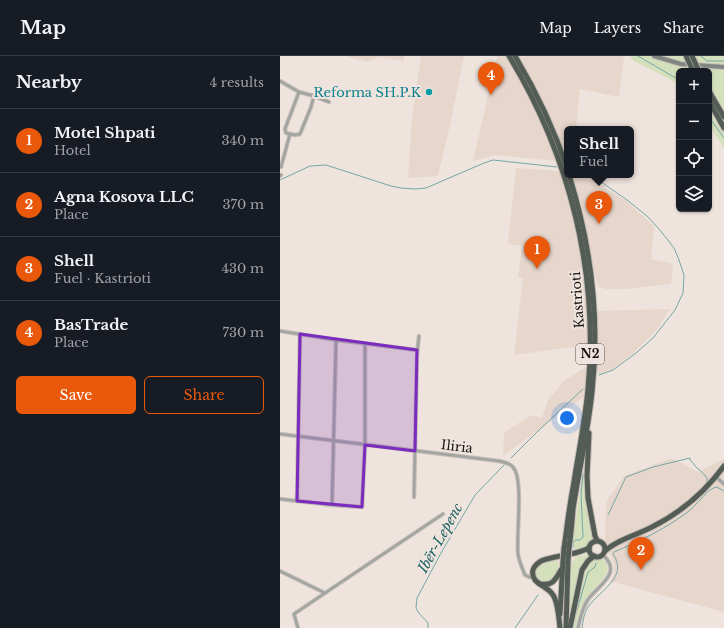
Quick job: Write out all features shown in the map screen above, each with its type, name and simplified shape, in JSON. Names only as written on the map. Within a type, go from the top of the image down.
[{"type":"highway","name":"Kastrioti","points":[[509,56],[524,81],[549,133],[564,174]]},
{"type":"highway","points":[[515,56],[528,78]]},
{"type":"highway","points":[[518,56],[543,108],[564,160]]},
{"type":"highway","points":[[686,56],[692,68]]},
{"type":"highway","points":[[692,56],[698,68]]},
{"type":"highway","points":[[712,96],[724,117]]},
{"type":"highway","points":[[711,104],[724,128]]},
{"type":"highway","name":"Kastrioti","points":[[565,178],[574,207],[588,284],[590,335],[588,390],[569,509],[567,548]]},
{"type":"highway","name":"Kastrioti","points":[[566,628],[565,561],[590,407],[595,354],[594,299],[590,263],[578,206],[570,178]]},
{"type":"highway","points":[[590,407],[588,487],[589,507],[595,536],[597,540],[603,543],[623,540]]},
{"type":"highway","points":[[560,628],[553,594],[535,581],[533,577],[534,568],[540,562],[574,554],[591,553],[598,557],[609,547],[653,527],[674,514],[690,502],[716,478],[724,466]]},
{"type":"highway","points":[[570,628],[582,570],[591,553],[592,542],[597,540]]},
{"type":"highway","points":[[603,543],[605,545],[604,553]]},
{"type":"highway","name":"Kastrioti","points":[[560,628],[562,569],[565,561]]},
{"type":"highway","points":[[538,583],[545,585],[553,583],[562,569]]},
{"type":"main road","points":[[654,56],[681,64],[724,66]]},
{"type":"street","points":[[280,80],[299,92],[329,102]]},
{"type":"street","points":[[288,140],[285,129],[299,92]]},
{"type":"street","points":[[286,133],[297,135],[300,134],[314,96]]},
{"type":"street","points":[[281,167],[290,134]]},
{"type":"street","points":[[280,332],[417,350]]},
{"type":"street","points":[[297,501],[300,334]]},
{"type":"street","points":[[414,497],[417,350],[419,336]]},
{"type":"street","points":[[332,505],[336,340]]},
{"type":"street","points":[[280,499],[362,507],[365,445],[365,344]]},
{"type":"street","name":"Iliria","points":[[280,434],[499,461],[514,467],[519,490],[518,553],[525,575],[533,577]]},
{"type":"street","points":[[716,478],[724,484]]},
{"type":"street","points":[[298,628],[294,614],[443,514]]},
{"type":"street","points":[[578,628],[583,608],[588,599],[609,575],[610,566],[604,553]]},
{"type":"street","points":[[280,571],[325,593]]},
{"type":"highlighted area","points":[[300,334],[417,350],[415,451],[365,445],[362,507],[297,501]]},
{"type":"shaded area","points":[[344,56],[405,56],[403,61],[378,57],[368,62]]},
{"type":"shaded area","points":[[421,56],[464,56],[438,176],[408,178],[412,118]]},
{"type":"shaded area","points":[[497,56],[523,56],[524,58],[525,56],[624,56],[619,97],[580,89],[576,126],[564,126],[564,178],[591,178],[626,201],[654,226],[651,259],[673,264],[671,284],[625,289],[607,289],[598,287],[591,261],[596,311],[670,309],[656,331],[630,356],[613,369],[597,374],[585,396],[503,456],[504,433],[531,415],[542,418],[548,400],[564,381],[586,367],[587,345],[514,355],[523,278],[518,277],[522,246],[508,244],[516,168],[559,171],[556,161],[495,155],[473,161]]},
{"type":"shaded area","points":[[672,458],[698,472],[724,459],[724,612],[610,581],[614,574],[614,565],[605,539],[606,502],[624,476]]},
{"type":"green space","points":[[630,56],[724,56],[724,148],[712,130],[712,68],[676,68],[676,82],[634,61]]},
{"type":"green space","points":[[587,457],[587,501],[592,539],[587,547],[574,551],[573,540],[582,479]]},
{"type":"green space","points":[[589,555],[583,564],[569,626],[569,600],[571,593],[570,580],[572,562],[577,556]]},
{"type":"green space","points":[[595,559],[603,559],[607,564],[608,571],[585,601],[579,613],[576,628],[574,628],[575,616],[585,572],[588,566]]},
{"type":"green space","points":[[558,560],[557,562],[559,563],[556,574],[551,580],[546,582],[537,578],[535,573],[537,568],[544,563]]},
{"type":"waterway","points":[[638,56],[676,78]]},
{"type":"waterway","points":[[701,56],[707,61],[724,61]]},
{"type":"waterway","points":[[712,121],[724,138]]},
{"type":"waterway","name":"Ibër-Lepenc","points":[[280,180],[310,166],[326,165],[391,186],[415,189],[426,188],[493,160],[557,167]]},
{"type":"waterway","name":"Ibër-Lepenc","points":[[595,178],[647,216],[660,230],[674,248],[684,275],[683,293],[675,310],[653,338],[613,370],[599,375]]},
{"type":"waterway","name":"Ibër-Lepenc","points":[[511,458],[583,389]]},
{"type":"waterway","points":[[608,515],[626,477],[653,467],[690,458],[690,460],[707,478],[707,482],[703,486]]},
{"type":"waterway","name":"Ibër-Lepenc","points":[[428,628],[428,623],[416,608],[417,598],[475,495],[505,464]]},
{"type":"waterway","points":[[573,547],[573,542],[580,540],[583,537],[581,493],[583,474]]},
{"type":"waterway","points":[[582,628],[588,607],[611,583],[618,570],[617,562],[613,554],[614,552],[677,520],[691,509],[710,490],[717,487],[724,491]]},
{"type":"waterway","points":[[575,617],[588,572],[595,567],[596,563]]},
{"type":"waterway","points":[[515,628],[538,595]]},
{"type":"place","name":"Reforma SH.P.K","points":[[429,92]]},
{"type":"place","name":"BasTrade","points":[[491,95]]},
{"type":"place","name":"Shell","points":[[599,224]]},
{"type":"place","name":"Motel Shpati","points":[[537,269]]},
{"type":"place","name":"Agna Kosova LLC","points":[[641,570]]}]
